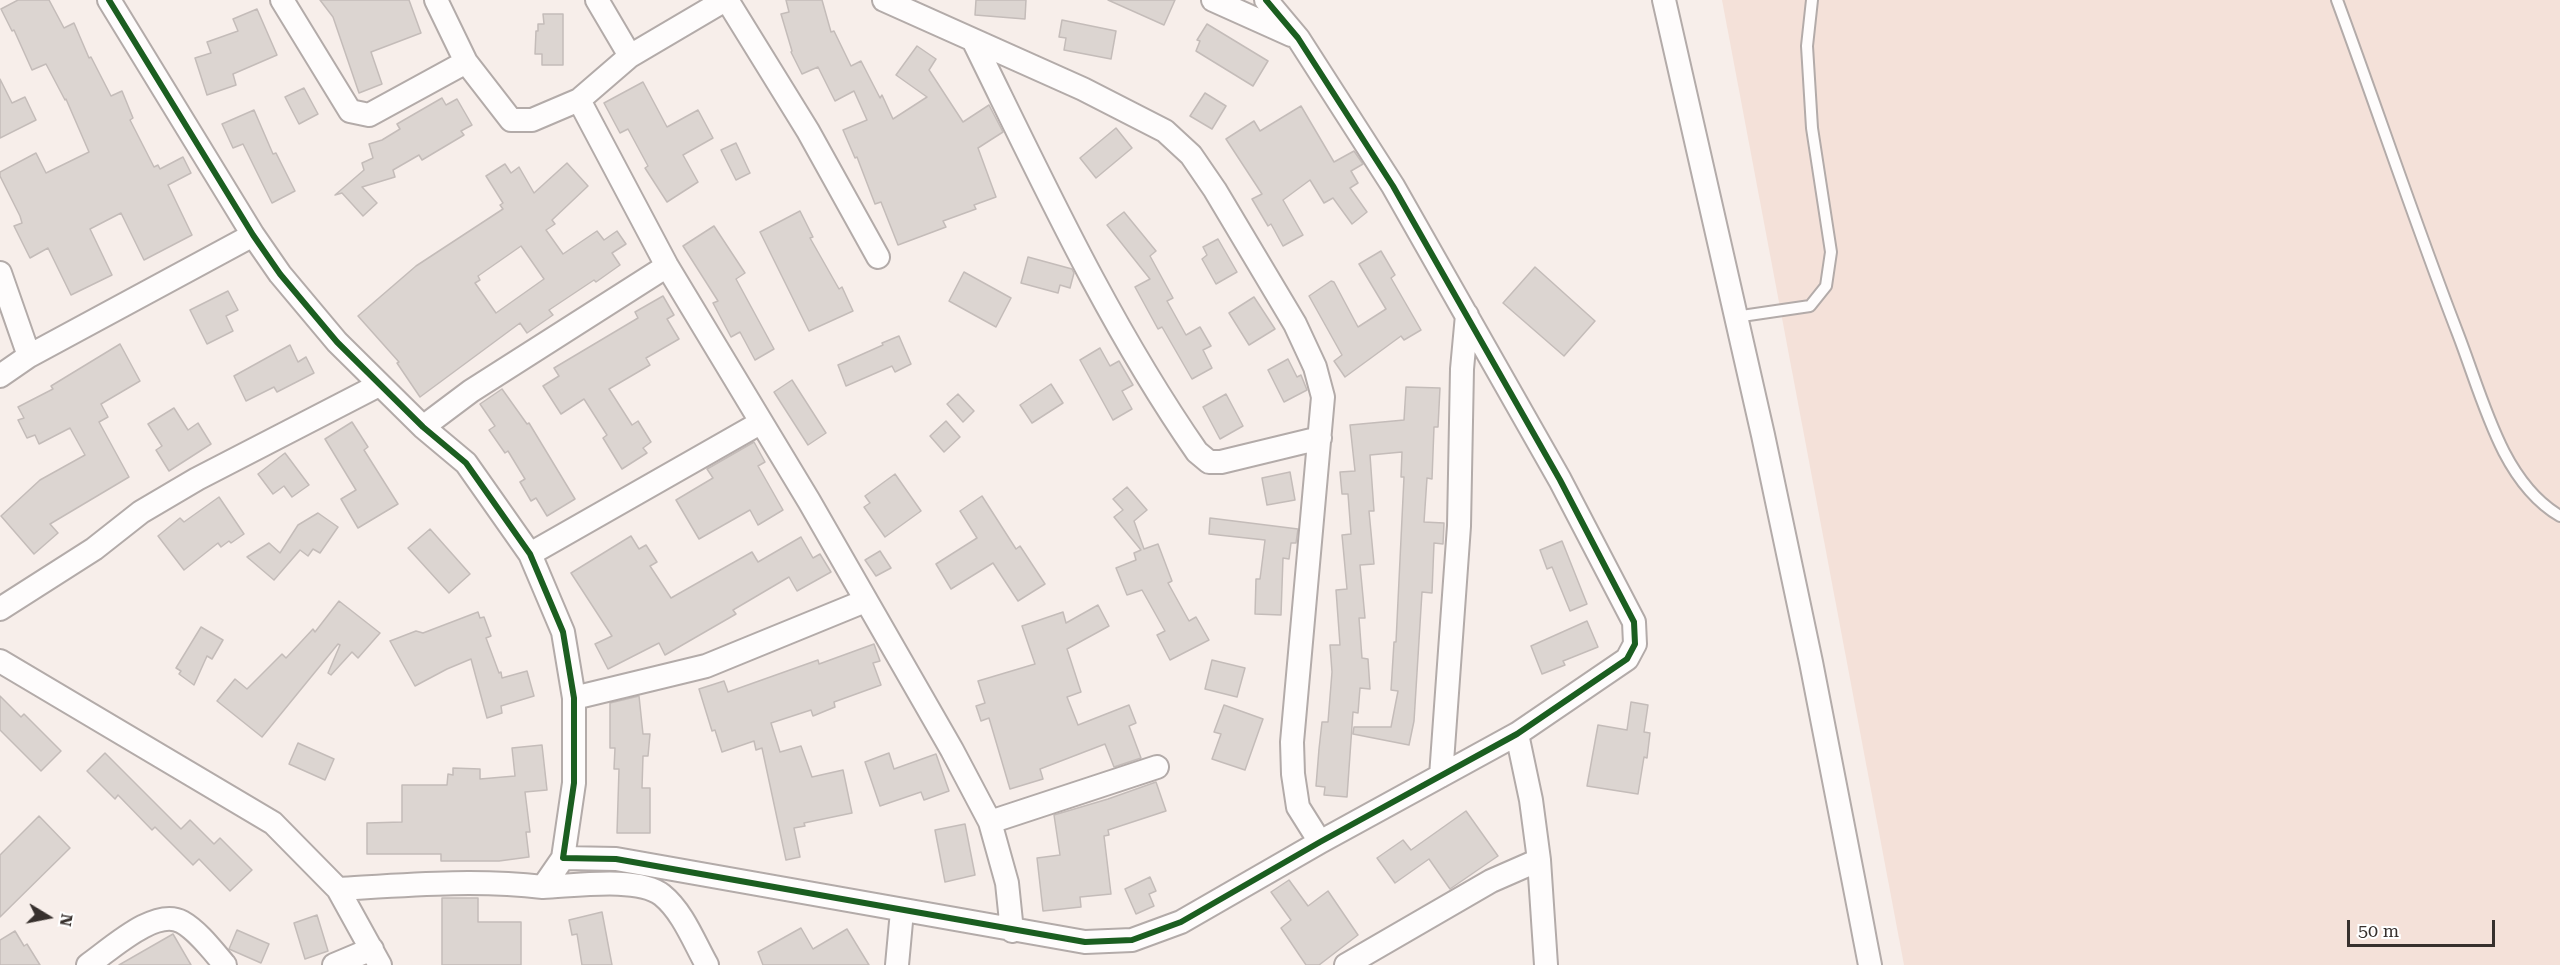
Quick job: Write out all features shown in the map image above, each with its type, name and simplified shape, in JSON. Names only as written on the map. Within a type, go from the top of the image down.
[{"type":"street","points":[[109,0],[253,235],[280,274],[330,334],[379,385],[423,427],[466,463],[530,554],[563,632],[574,698],[574,783],[564,858],[543,887]]},
{"type":"street","points":[[282,0],[350,111],[360,115],[369,115],[466,62]]},
{"type":"street","points":[[436,0],[466,62],[511,120],[521,122],[532,120],[579,100],[630,56],[726,0],[808,131],[878,257]]},
{"type":"street","points":[[597,0],[630,56]]},
{"type":"street","points":[[884,0],[1083,89],[1165,131],[1191,155],[1215,190],[1295,324],[1315,367],[1323,397],[1292,742],[1293,774],[1298,807],[1320,842]]},
{"type":"street","points":[[1213,0],[1298,38]]},
{"type":"street","points":[[564,858],[616,859],[1011,931],[1085,942],[1132,940],[1181,922],[1320,842],[1517,734],[1627,659],[1635,644],[1634,622],[1560,480],[1393,186],[1298,38],[1266,0]]},
{"type":"street","points":[[1664,0],[1734,317],[1763,435],[1811,662],[1870,965]]},
{"type":"street","points":[[973,40],[1048,193],[1124,334],[1197,452],[1209,462],[1221,462],[1320,438]]},
{"type":"street","points":[[579,100],[667,266],[809,501],[952,750],[990,822],[1006,883],[1011,931]]},
{"type":"street","points":[[0,376],[29,356],[253,235]]},
{"type":"street","points":[[423,427],[471,391],[667,266]]},
{"type":"street","points":[[0,273],[29,356]]},
{"type":"street","points":[[1441,776],[1459,526],[1462,369],[1467,315]]},
{"type":"street","points":[[0,609],[94,549],[141,512],[197,479],[379,385]]},
{"type":"street","points":[[530,554],[760,423]]},
{"type":"street","points":[[574,698],[705,666],[866,601]]},
{"type":"street","points":[[0,661],[273,823],[338,889],[376,957],[334,965]]},
{"type":"street","points":[[1517,734],[1531,800],[1539,860],[1546,965]]},
{"type":"street","points":[[990,822],[1157,767]]},
{"type":"street","points":[[1346,965],[1491,881],[1539,860]]},
{"type":"street","points":[[338,889],[458,883],[508,883],[543,887],[623,884],[644,887],[661,894],[680,915],[707,965]]},
{"type":"street","points":[[897,965],[902,911]]},
{"type":"street","points":[[88,965],[148,923],[165,918],[182,922],[225,965]]},
{"type":"lane","points":[[1734,317],[1810,306],[1826,286],[1832,252],[1812,128],[1807,46],[1812,0]]},
{"type":"lane","points":[[2337,0],[2391,145],[2437,279],[2504,452],[2522,482],[2548,509],[2560,516]]},
{"type":"shaded area","points":[[1722,0],[2560,0],[2560,965],[1904,965]]},
{"type":"building","points":[[18,0],[49,0],[64,28],[74,23],[89,58],[91,57],[111,96],[122,91],[133,118],[130,120],[154,167],[158,165],[160,169],[183,157],[191,173],[168,185],[192,235],[144,260],[121,213],[90,229],[112,275],[71,295],[48,248],[30,258],[14,226],[22,223],[20,216],[0,176],[0,172],[36,153],[46,173],[89,152],[66,99],[46,64],[32,70],[14,30],[12,31],[1,9]]},
{"type":"building","points":[[320,0],[409,0],[421,33],[371,52],[382,84],[359,93],[333,17]]},
{"type":"building","points":[[786,0],[822,0],[831,32],[834,31],[851,66],[861,61],[880,98],[882,95],[893,119],[927,97],[896,75],[917,46],[936,59],[929,70],[963,122],[989,105],[1003,132],[978,148],[996,197],[974,205],[976,209],[943,221],[946,227],[898,245],[881,202],[875,204],[857,157],[855,158],[843,130],[867,120],[854,91],[835,101],[818,67],[802,74],[791,52],[781,14],[789,12]]},
{"type":"building","points":[[976,0],[1026,0],[1025,19],[975,15]]},
{"type":"building","points":[[1108,0],[1175,0],[1164,25]]},
{"type":"building","points":[[257,9],[277,55],[233,74],[236,85],[207,95],[195,58],[211,53],[207,42],[238,31],[233,19]]},
{"type":"building","points":[[543,14],[563,14],[563,65],[542,65],[542,54],[535,54],[536,31],[538,31],[538,24],[544,24]]},
{"type":"building","points":[[1062,20],[1116,31],[1111,59],[1064,50],[1066,38],[1059,37]]},
{"type":"building","points":[[1207,24],[1268,61],[1253,86],[1196,51],[1200,41],[1197,40]]},
{"type":"building","points":[[0,79],[12,103],[25,97],[36,120],[0,138]]},
{"type":"building","points":[[643,82],[667,127],[698,110],[713,138],[683,155],[698,182],[667,202],[645,168],[648,166],[628,129],[620,133],[604,103]]},
{"type":"building","points":[[304,88],[318,114],[299,124],[285,97]]},
{"type":"building","points":[[1205,93],[1226,106],[1212,129],[1190,116]]},
{"type":"building","points":[[442,98],[446,105],[457,99],[472,125],[461,131],[464,135],[422,160],[419,155],[393,170],[395,177],[362,187],[377,203],[363,216],[342,193],[335,195],[364,170],[362,163],[373,158],[369,144],[382,140],[400,129],[397,124]]},
{"type":"building","points":[[1301,106],[1334,162],[1354,151],[1363,164],[1351,171],[1358,183],[1350,188],[1367,212],[1352,224],[1333,198],[1324,203],[1310,180],[1283,200],[1303,235],[1283,246],[1271,224],[1268,226],[1252,199],[1262,194],[1226,139],[1254,121],[1260,131]]},
{"type":"building","points":[[254,110],[273,154],[276,153],[295,191],[272,203],[243,144],[233,148],[222,124]]},
{"type":"building","points":[[1116,128],[1132,148],[1096,178],[1080,158]]},
{"type":"building","points":[[736,143],[750,173],[736,180],[721,150]]},
{"type":"building","points":[[567,163],[588,186],[552,220],[555,224],[546,230],[563,254],[597,231],[604,240],[617,231],[626,244],[612,253],[620,265],[549,310],[553,315],[527,333],[520,323],[420,397],[397,363],[399,362],[358,316],[416,266],[503,209],[500,205],[503,203],[486,176],[505,164],[511,173],[519,167],[534,193]],"holes":[[[521,246],[544,279],[496,313],[475,283],[480,280],[478,276]]]},
{"type":"building","points":[[800,211],[813,237],[810,238],[839,289],[842,287],[853,311],[809,331],[760,232]]},
{"type":"building","points":[[1124,212],[1156,251],[1150,256],[1173,298],[1167,301],[1186,335],[1200,327],[1211,346],[1203,350],[1212,368],[1192,379],[1162,327],[1158,329],[1135,287],[1150,279],[1107,225]]},
{"type":"building","points":[[714,226],[745,273],[736,279],[774,349],[755,360],[740,332],[731,337],[713,303],[718,301],[683,246]]},
{"type":"building","points":[[1218,239],[1237,272],[1216,284],[1202,259],[1207,255],[1203,247]]},
{"type":"building","points":[[1381,251],[1395,275],[1391,278],[1421,330],[1404,340],[1401,336],[1345,377],[1334,361],[1342,355],[1309,296],[1331,281],[1334,282],[1358,327],[1386,309],[1359,264]]},
{"type":"building","points":[[1028,257],[1072,269],[1074,273],[1070,288],[1060,285],[1058,293],[1021,283]]},
{"type":"building","points":[[1535,267],[1595,321],[1564,356],[1503,303]]},
{"type":"building","points":[[964,272],[1011,298],[996,327],[949,301]]},
{"type":"building","points":[[228,291],[238,310],[226,316],[233,331],[207,344],[190,310]]},
{"type":"building","points":[[663,296],[674,315],[667,319],[679,339],[646,358],[650,365],[609,389],[632,425],[638,421],[651,442],[643,448],[647,453],[622,469],[603,438],[607,435],[584,399],[561,414],[543,386],[559,376],[554,368],[638,318],[635,312]]},
{"type":"building","points":[[1254,297],[1275,329],[1249,345],[1229,313]]},
{"type":"building","points":[[899,336],[911,364],[895,372],[892,366],[846,386],[838,365]]},
{"type":"building","points":[[120,344],[140,381],[101,404],[108,417],[99,422],[129,477],[50,524],[58,533],[34,554],[1,516],[40,480],[85,455],[70,428],[39,444],[35,435],[27,438],[18,420],[24,418],[18,407],[53,389],[51,386]]},
{"type":"building","points":[[290,345],[298,362],[306,357],[314,373],[277,392],[274,387],[246,401],[234,376]]},
{"type":"building","points":[[1100,348],[1110,366],[1119,361],[1133,385],[1122,391],[1132,409],[1113,420],[1080,360]]},
{"type":"building","points":[[1288,359],[1297,377],[1301,375],[1307,390],[1284,402],[1268,370]]},
{"type":"building","points":[[792,380],[826,433],[808,445],[774,392]]},
{"type":"building","points":[[1051,384],[1063,403],[1032,423],[1020,405]]},
{"type":"building","points":[[1406,387],[1440,388],[1438,427],[1434,427],[1432,479],[1427,478],[1424,522],[1444,523],[1443,544],[1434,543],[1432,593],[1422,592],[1414,721],[1409,745],[1353,734],[1354,727],[1391,727],[1398,691],[1391,690],[1394,642],[1396,642],[1404,477],[1401,477],[1402,452],[1370,455],[1374,511],[1369,511],[1374,564],[1360,565],[1365,618],[1359,618],[1362,658],[1368,659],[1370,689],[1360,688],[1358,713],[1353,712],[1347,797],[1324,795],[1325,787],[1316,786],[1319,749],[1322,722],[1328,722],[1332,672],[1330,645],[1340,645],[1336,590],[1347,589],[1342,535],[1351,534],[1348,494],[1342,494],[1340,472],[1355,471],[1350,425],[1404,420]]},
{"type":"building","points":[[502,389],[527,424],[529,423],[575,499],[547,516],[536,498],[531,501],[520,482],[525,479],[508,451],[505,453],[489,430],[495,426],[480,404]]},
{"type":"building","points":[[958,394],[974,411],[963,422],[947,404]]},
{"type":"building","points":[[1226,394],[1243,426],[1220,439],[1203,407]]},
{"type":"building","points":[[174,408],[188,430],[198,423],[211,444],[169,471],[156,450],[162,446],[148,424]]},
{"type":"building","points":[[946,421],[960,437],[944,452],[930,436]]},
{"type":"building","points":[[352,422],[368,447],[364,450],[398,504],[358,528],[341,499],[356,490],[325,439]]},
{"type":"building","points":[[754,442],[765,462],[758,466],[783,510],[758,525],[750,510],[699,539],[676,500],[713,478],[707,469]]},
{"type":"building","points":[[285,453],[309,485],[292,497],[284,486],[273,494],[258,474]]},
{"type":"building","points":[[1290,472],[1295,500],[1267,505],[1262,478]]},
{"type":"building","points":[[895,474],[921,511],[885,537],[864,507],[870,503],[865,496]]},
{"type":"building","points":[[1127,487],[1147,510],[1134,521],[1144,549],[1158,544],[1172,581],[1168,583],[1189,621],[1196,617],[1209,640],[1170,660],[1157,635],[1165,631],[1142,590],[1127,595],[1116,568],[1136,560],[1134,553],[1141,550],[1114,517],[1123,510],[1113,499]]},
{"type":"building","points":[[982,496],[1016,549],[1020,546],[1045,584],[1018,601],[993,563],[951,589],[936,564],[977,538],[960,511]]},
{"type":"building","points":[[219,497],[244,534],[221,547],[218,543],[184,570],[158,536],[180,518],[184,522]]},
{"type":"building","points":[[318,513],[338,527],[320,553],[313,549],[308,556],[300,550],[274,580],[247,557],[269,543],[280,553],[298,525]]},
{"type":"building","points":[[1210,518],[1298,529],[1296,543],[1291,543],[1289,559],[1283,558],[1281,615],[1255,614],[1256,579],[1260,579],[1265,540],[1209,534]]},
{"type":"building","points":[[430,529],[470,574],[449,593],[408,548]]},
{"type":"building","points":[[631,536],[639,549],[646,545],[657,562],[650,566],[671,598],[752,552],[758,562],[801,537],[813,558],[820,554],[831,572],[797,591],[789,577],[733,610],[736,614],[665,655],[659,643],[608,669],[595,644],[612,636],[571,573]]},
{"type":"building","points":[[1562,541],[1587,604],[1570,611],[1552,567],[1547,569],[1540,550]]},
{"type":"building","points":[[880,551],[891,568],[876,576],[865,560]]},
{"type":"building","points":[[339,601],[380,633],[358,658],[352,652],[331,675],[328,673],[340,645],[338,644],[262,737],[217,701],[235,679],[247,689],[282,654],[286,658],[313,629],[315,632]]},
{"type":"building","points":[[1098,605],[1109,626],[1067,649],[1081,692],[1067,697],[1078,725],[1129,705],[1136,723],[1129,726],[1141,758],[1114,767],[1105,744],[1040,769],[1043,779],[1010,789],[989,718],[981,721],[976,706],[985,703],[978,681],[1035,664],[1022,626],[1063,612],[1066,623]]},
{"type":"building","points":[[478,612],[480,618],[484,617],[491,636],[486,638],[502,678],[527,671],[534,696],[501,706],[502,713],[487,718],[471,659],[415,686],[390,641],[416,631],[423,633]]},
{"type":"building","points":[[1587,621],[1598,647],[1563,661],[1565,665],[1542,674],[1531,646]]},
{"type":"building","points":[[201,627],[223,640],[212,659],[207,656],[194,685],[179,674],[181,671],[176,668]]},
{"type":"building","points":[[874,644],[880,661],[873,663],[881,685],[834,702],[835,707],[813,716],[811,710],[771,723],[780,752],[801,746],[812,777],[843,770],[852,813],[804,823],[805,826],[794,828],[800,857],[786,860],[762,748],[756,750],[754,741],[722,752],[715,730],[712,731],[699,689],[724,681],[728,692],[818,660],[819,664]]},
{"type":"building","points":[[1212,660],[1245,668],[1237,697],[1205,689]]},
{"type":"building","points":[[0,696],[21,717],[24,714],[61,751],[41,771],[0,730]]},
{"type":"building","points":[[639,696],[643,734],[650,734],[648,756],[643,756],[642,788],[650,788],[650,833],[617,833],[619,769],[614,769],[615,748],[610,748],[610,703]]},
{"type":"building","points":[[1631,702],[1648,705],[1644,732],[1650,733],[1647,758],[1644,757],[1638,794],[1587,786],[1598,725],[1627,730]]},
{"type":"building","points":[[1224,705],[1263,719],[1245,770],[1212,759],[1221,734],[1214,732]]},
{"type":"building","points":[[298,743],[334,759],[325,780],[289,764]]},
{"type":"building","points":[[542,745],[547,790],[525,792],[530,832],[526,832],[529,857],[499,861],[441,861],[441,854],[367,854],[367,823],[402,822],[402,785],[447,785],[448,774],[453,775],[453,768],[480,769],[480,779],[515,776],[512,748]]},
{"type":"building","points":[[105,753],[181,829],[190,820],[214,844],[220,838],[252,870],[230,891],[199,859],[193,865],[155,827],[152,830],[118,795],[115,799],[87,771]]},
{"type":"building","points":[[889,753],[894,769],[936,754],[949,791],[924,800],[921,792],[880,806],[865,762]]},
{"type":"building","points":[[1156,782],[1166,811],[1108,830],[1109,835],[1104,836],[1111,894],[1080,897],[1081,907],[1043,911],[1037,858],[1060,855],[1054,815]]},
{"type":"building","points":[[1466,811],[1498,856],[1450,889],[1429,859],[1395,883],[1377,858],[1403,840],[1411,850]]},
{"type":"building","points":[[39,816],[70,848],[0,917],[0,855]]},
{"type":"building","points":[[965,824],[975,875],[945,882],[935,830]]},
{"type":"building","points":[[1150,877],[1156,891],[1149,894],[1154,906],[1136,914],[1125,889]]},
{"type":"building","points":[[1289,880],[1308,906],[1328,891],[1358,935],[1319,965],[1306,965],[1281,928],[1291,920],[1271,892]]},
{"type":"building","points":[[442,898],[478,898],[478,922],[521,922],[521,965],[442,965]]},
{"type":"building","points":[[602,912],[612,965],[582,965],[577,934],[572,935],[569,920]]},
{"type":"building","points":[[317,915],[328,951],[305,959],[294,923]]},
{"type":"building","points":[[801,928],[813,949],[847,929],[869,965],[763,965],[758,952]]},
{"type":"building","points":[[237,930],[269,944],[261,963],[229,949]]},
{"type":"building","points":[[15,931],[24,946],[27,944],[40,965],[0,965],[0,940]]},
{"type":"building","points":[[173,934],[191,965],[119,965]]},
{"type":"cycle path","points":[[109,0],[253,235],[280,274],[337,342],[423,427],[466,463],[530,554],[563,632],[574,698],[574,783],[563,858],[616,859],[1085,942],[1132,940],[1181,922],[1320,842],[1517,734],[1627,659],[1635,644],[1634,622],[1560,480],[1393,186],[1298,38],[1266,0]]}]
